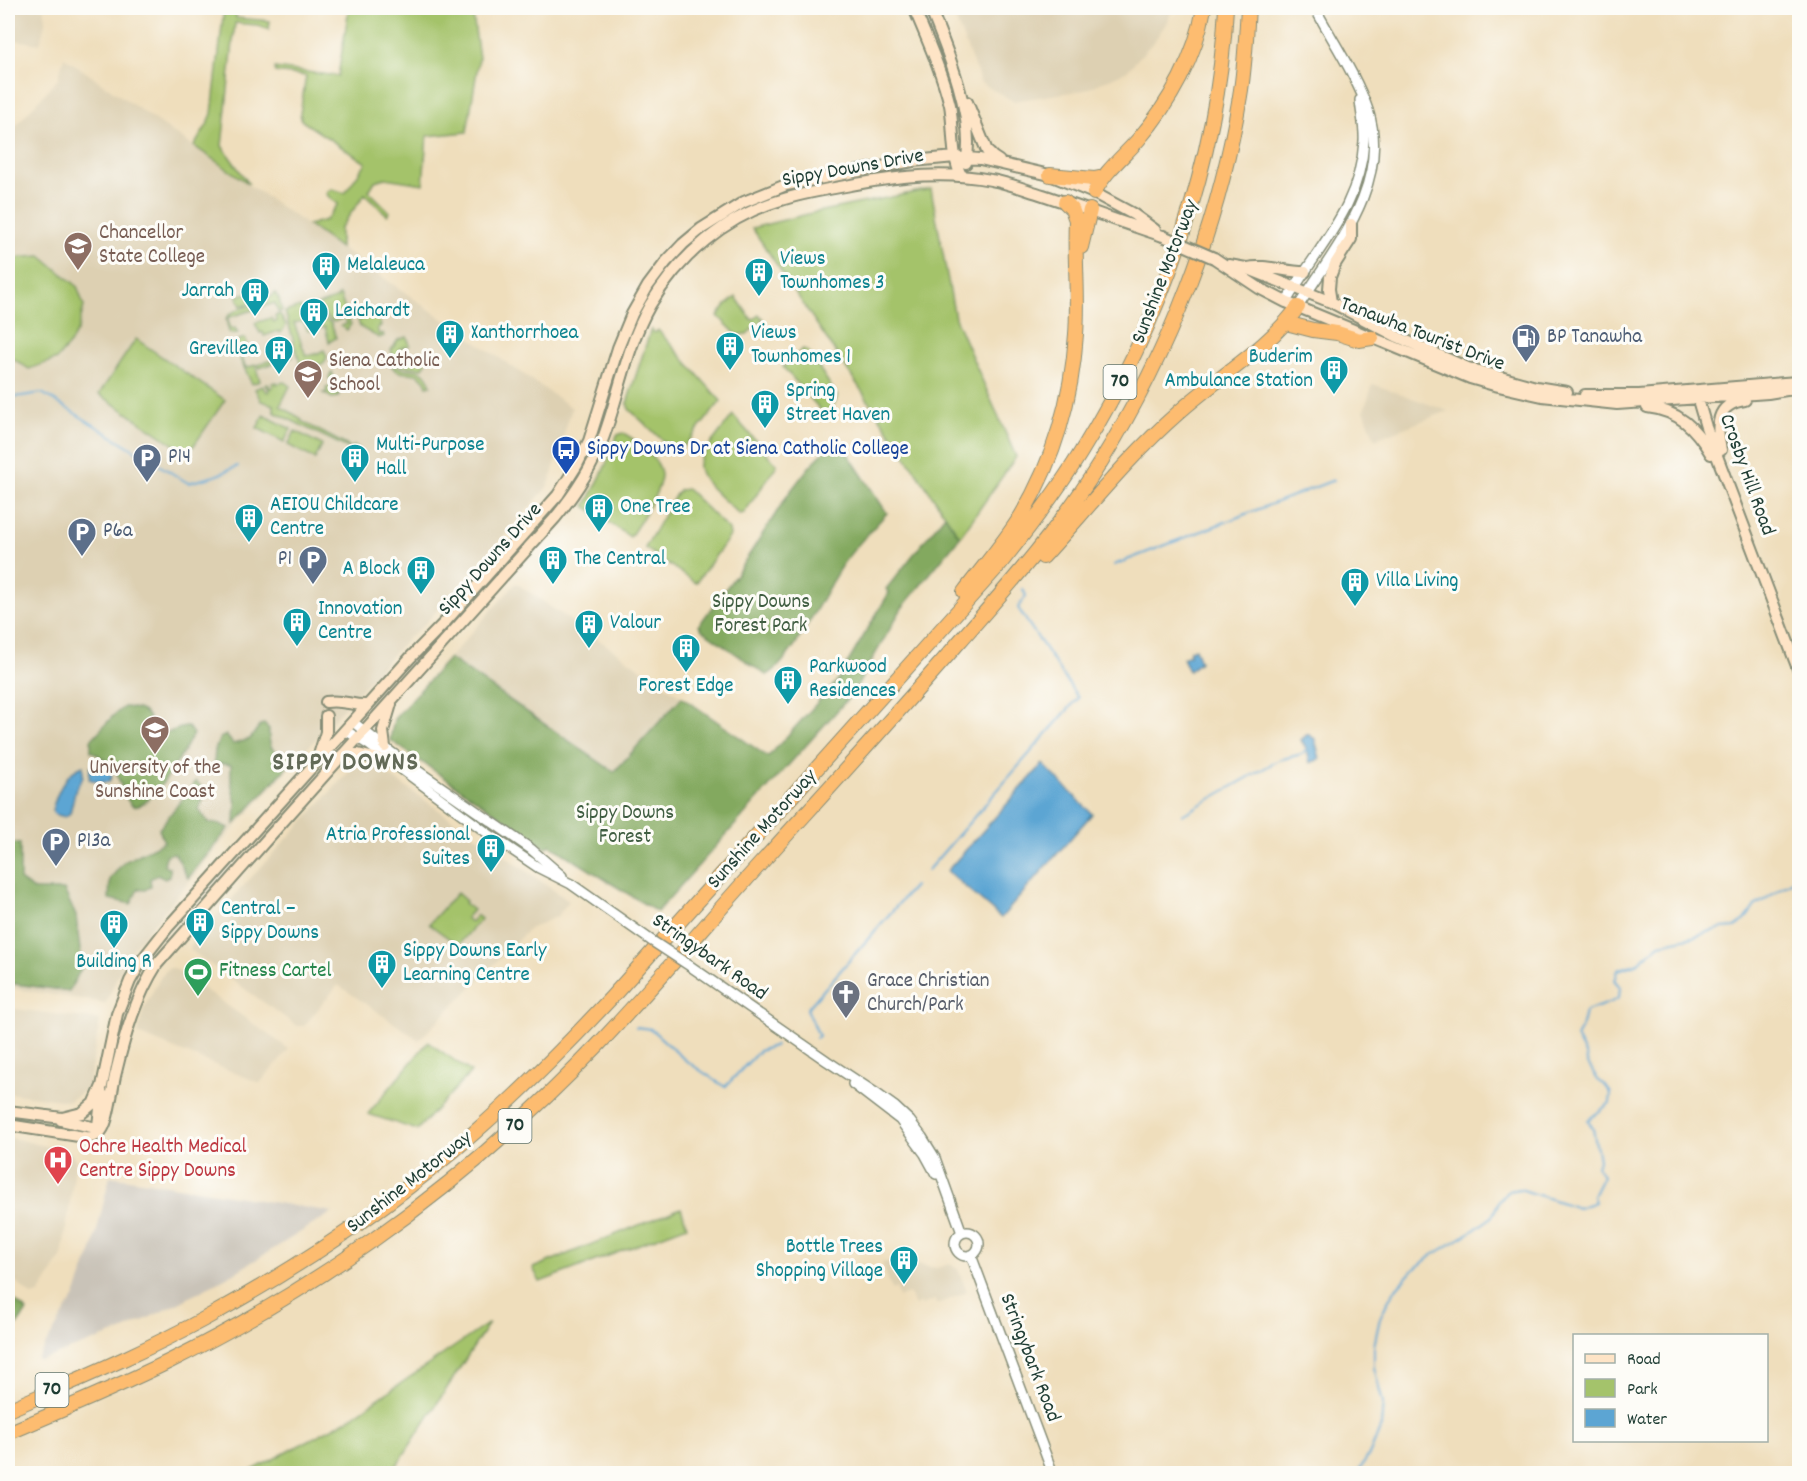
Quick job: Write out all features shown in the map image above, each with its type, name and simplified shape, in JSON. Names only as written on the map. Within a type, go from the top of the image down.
[{"type":"highway","points":[[1094,193],[1104,177],[1140,138],[1172,93],[1188,62],[1204,8]]},
{"type":"highway","name":"Sunshine Motorway","points":[[8,1410],[97,1371],[206,1318],[309,1257],[400,1193],[475,1132],[572,1041],[999,565],[1031,525],[1081,453],[1128,368],[1169,270],[1203,162],[1220,69],[1226,8]]},
{"type":"highway","name":"Sunshine Motorway","points":[[8,1433],[168,1362],[267,1309],[371,1242],[458,1176],[527,1115],[597,1046],[1029,562],[1098,466],[1125,422],[1167,337],[1204,239],[1221,180],[1240,93],[1248,8]]},
{"type":"highway","points":[[1244,57],[1256,8]]},
{"type":"highway","points":[[1050,175],[1104,177]]},
{"type":"highway","points":[[885,693],[1021,516],[1042,476],[1064,416],[1077,331],[1075,216],[1065,202]]},
{"type":"highway","points":[[1076,266],[1090,210]]},
{"type":"highway","points":[[936,668],[1021,582],[1155,434],[1196,396],[1286,323],[1292,305]]},
{"type":"highway","points":[[1286,323],[1305,329],[1337,333],[1359,340],[1372,338]]},
{"type":"highway","points":[[8,1402],[87,1369],[97,1371]]},
{"type":"highway","points":[[8,1442],[29,1431],[40,1419]]},
{"type":"main road","points":[[914,8],[950,104],[955,158],[961,175]]},
{"type":"main road","points":[[930,8],[987,151],[993,158],[1006,164]]},
{"type":"main road","points":[[932,54],[946,48]]},
{"type":"main road","points":[[956,74],[967,132],[967,158],[961,175]]},
{"type":"main road","name":"Sippy Downs Drive","points":[[8,1111],[54,1118],[73,1117],[85,1111],[95,1102],[102,1086],[117,1014],[130,981],[142,960],[168,927],[558,495],[589,441],[625,330],[640,299],[657,274],[683,244],[729,210],[761,194],[786,185],[913,161],[967,158],[1006,164],[1050,175],[1094,193]]},
{"type":"main road","name":"Sippy Downs Drive","points":[[98,1134],[106,1121],[130,1020],[149,977],[180,936],[392,701],[572,496],[594,460],[603,440],[633,342],[650,306],[669,277],[691,253],[735,220],[765,205],[820,190],[900,177],[944,174],[1000,181],[1090,210]]},
{"type":"main road","points":[[1090,210],[1094,193]]},
{"type":"main road","name":"Tanawha Tourist Drive","points":[[1094,193],[1133,214],[1163,236]]},
{"type":"main road","points":[[729,210],[735,220]]},
{"type":"main road","name":"Tanawha Tourist Drive","points":[[1090,210],[1163,236],[1218,261],[1246,280],[1292,305],[1470,378],[1494,385],[1542,396],[1617,404],[1800,381]]},
{"type":"main road","points":[[1330,302],[1330,277],[1335,264],[1352,239],[1351,224]]},
{"type":"main road","name":"Tanawha Tourist Drive","points":[[1218,261],[1246,268],[1330,302],[1398,337],[1468,368],[1536,387],[1581,394],[1639,395],[1794,389]]},
{"type":"main road","points":[[1246,268],[1259,266],[1287,272],[1305,272]]},
{"type":"main road","points":[[1727,479],[1718,433],[1718,424],[1726,408],[1736,401],[1794,389]]},
{"type":"main road","name":"Crosby Hill Road","points":[[1696,394],[1706,427],[1800,675]]},
{"type":"main road","points":[[1617,404],[1659,408],[1685,421],[1699,434],[1727,479]]},
{"type":"main road","points":[[326,702],[338,700],[351,705],[368,705]]},
{"type":"main road","points":[[385,747],[383,731],[392,701]]},
{"type":"main road","points":[[317,761],[326,732],[326,716]]},
{"type":"main road","points":[[343,754],[358,754],[391,762]]},
{"type":"main road","points":[[98,1134],[102,1086]]},
{"type":"main road","points":[[54,1118],[92,1127],[98,1134]]},
{"type":"main road","points":[[8,1125],[82,1137],[92,1137],[98,1134]]},
{"type":"street","points":[[1292,305],[1306,293],[1351,224],[1365,191],[1373,147],[1368,109],[1315,8]]},
{"type":"street","points":[[1292,305],[1294,289],[1346,209],[1359,177],[1364,139],[1358,88]]},
{"type":"street","name":"Stringybark Road","points":[[349,726],[385,747],[531,849],[570,884]]},
{"type":"street","name":"Stringybark Road","points":[[361,734],[391,762],[415,778],[450,807],[532,864],[570,884],[827,1061],[843,1077],[900,1120],[925,1154],[945,1189],[962,1233]]},
{"type":"street","points":[[962,1233],[973,1234],[978,1239],[977,1250],[971,1255],[963,1256],[955,1247],[956,1239],[962,1233]]},
{"type":"street","name":"Stringybark Road","points":[[971,1255],[1053,1473]]},
{"type":"shaded area","points":[[8,8],[44,8],[46,19],[40,44],[8,39]]},
{"type":"shaded area","points":[[951,8],[1173,8],[1155,40],[1127,71],[1085,90],[1013,101],[981,83]]},
{"type":"shaded area","points":[[64,57],[572,408],[549,484],[544,491],[422,627],[407,639],[223,841],[135,946],[117,977],[106,1003],[8,988],[8,134],[58,79]]},
{"type":"shaded area","points":[[1373,384],[1448,411],[1375,439],[1364,410]]},
{"type":"shaded area","points":[[516,583],[682,697],[614,773],[449,658]]},
{"type":"shaded area","points":[[358,762],[380,769],[569,901],[558,916],[529,929],[419,1040],[338,985],[304,1026],[297,1026],[190,950],[191,945],[225,906]]},
{"type":"shaded area","points":[[168,968],[174,968],[289,1049],[260,1083],[138,1034],[143,1010]]},
{"type":"shaded area","points":[[8,1008],[100,1020],[88,1088],[68,1101],[8,1093]]},
{"type":"shaded area","points":[[8,1137],[70,1152],[76,1161],[62,1256],[39,1294],[32,1296],[8,1275]]},
{"type":"shaded area","points":[[110,1176],[333,1212],[236,1272],[179,1303],[124,1330],[41,1360],[37,1359],[75,1296],[93,1247]]},
{"type":"shaded area","name":"Bottle Trees Shopping Village","points":[[895,1260],[936,1268],[950,1264],[958,1269],[967,1292],[937,1304],[935,1300],[915,1306],[909,1294],[899,1297],[896,1288],[892,1290],[882,1263]]},
{"type":"green space","points":[[224,8],[237,8],[236,18],[270,21],[269,29],[257,25],[235,23],[222,146],[249,184],[194,146],[212,114]]},
{"type":"green space","points":[[349,8],[472,8],[479,58],[467,132],[427,136],[423,184],[385,178],[375,181],[369,191],[390,212],[387,215],[365,194],[340,228],[340,248],[308,225],[326,220],[338,204],[326,193],[331,189],[345,193],[366,163],[302,121],[300,114],[306,76],[275,72],[275,68],[338,76]]},
{"type":"green space","points":[[931,189],[955,318],[1016,457],[960,537],[752,228],[812,213]]},
{"type":"green space","points":[[41,256],[77,286],[84,306],[78,329],[57,359],[29,369],[8,355],[8,260]]},
{"type":"green space","points":[[267,290],[267,295],[263,298],[241,306],[237,296],[247,293],[248,295]]},
{"type":"green space","points":[[275,293],[282,311],[278,312],[275,303],[227,318],[231,329],[235,328],[238,333],[229,332],[226,319],[230,314],[264,301]]},
{"type":"green space","points":[[340,295],[351,324],[347,330],[341,326],[347,324],[344,318],[334,322],[317,311],[315,306],[338,298]]},
{"type":"green space","points":[[736,297],[752,320],[759,315],[763,319],[747,334],[737,335],[718,316]]},
{"type":"green space","points":[[300,307],[307,313],[318,315],[331,323],[336,338],[329,342],[325,327],[308,331],[303,321],[294,323],[306,356],[324,350],[327,357],[324,363],[302,370],[285,312]]},
{"type":"green space","points":[[280,314],[286,325],[282,332],[264,336],[263,332],[260,333],[255,323],[271,318],[274,322],[277,321],[275,316]]},
{"type":"green space","points":[[377,314],[381,326],[377,328],[379,335],[383,333],[384,336],[379,338],[360,327],[358,320]]},
{"type":"green space","points":[[651,329],[655,333],[658,330],[721,401],[688,442],[677,451],[673,450],[629,409],[627,403]]},
{"type":"green space","points":[[407,337],[410,345],[399,349],[403,359],[395,361],[391,350],[398,340]]},
{"type":"green space","points":[[245,338],[249,351],[238,355],[235,344]]},
{"type":"green space","points":[[136,339],[225,400],[188,454],[99,394]]},
{"type":"green space","points":[[803,349],[809,352],[837,396],[834,404],[824,414],[783,367]]},
{"type":"green space","points":[[291,354],[293,357],[259,368],[257,365]]},
{"type":"green space","points":[[423,356],[426,362],[423,368],[402,366],[396,362],[403,360],[404,362]]},
{"type":"green space","points":[[242,358],[246,368],[255,365],[260,381],[252,384],[240,359]]},
{"type":"green space","points":[[394,364],[399,368],[419,370],[427,377],[431,385],[427,386],[419,375],[397,371],[391,365]]},
{"type":"green space","points":[[332,372],[339,394],[338,397],[332,398],[323,393],[327,392],[326,388],[332,386],[329,377]]},
{"type":"green space","points":[[277,382],[277,384],[284,382],[290,386],[280,406],[302,419],[301,421],[352,448],[354,446],[358,448],[356,452],[274,412],[274,405],[261,401],[255,389],[262,386],[268,392],[269,389],[265,385],[268,384],[270,388],[273,387],[272,383]]},
{"type":"green space","points":[[264,415],[291,429],[284,442],[257,428]]},
{"type":"green space","points":[[733,415],[777,465],[744,513],[739,514],[709,486],[699,465],[703,454]]},
{"type":"green space","points":[[295,431],[322,445],[315,459],[288,445]]},
{"type":"green space","points":[[623,433],[635,440],[651,455],[661,474],[658,489],[630,537],[585,506],[603,472],[617,435]]},
{"type":"green space","name":"Sippy Downs Forest Park","points":[[834,442],[837,446],[841,443],[887,513],[842,565],[786,658],[776,669],[766,675],[702,630],[699,625],[738,572],[789,493],[810,466]]},
{"type":"green space","points":[[687,489],[729,530],[730,536],[696,583],[645,548],[676,494],[680,490]]},
{"type":"green space","name":"Sippy Downs Forest","points":[[945,515],[960,537],[902,608],[853,693],[657,912],[550,845],[546,848],[390,740],[394,719],[449,658],[614,772],[682,697],[768,757],[837,681],[889,593],[886,589]]},
{"type":"green space","points":[[124,707],[140,710],[146,714],[151,723],[153,736],[188,727],[193,734],[158,789],[149,799],[140,805],[133,806],[122,788],[115,767],[91,751],[91,740]]},
{"type":"green space","points":[[264,724],[269,729],[271,747],[274,750],[282,752],[295,750],[298,755],[235,824],[236,803],[231,782],[231,765],[214,763],[215,750],[220,738],[226,735],[233,744],[250,739],[260,725]]},
{"type":"green space","points":[[196,781],[204,790],[199,810],[209,823],[229,828],[188,878],[174,853],[166,855],[164,865],[170,868],[170,876],[165,879],[157,875],[150,879],[151,886],[145,890],[138,889],[131,904],[109,899],[110,879],[124,862],[164,842],[159,829]]},
{"type":"green space","points":[[8,842],[20,844],[20,880],[34,890],[64,890],[76,916],[82,967],[69,991],[8,983]]},
{"type":"green space","points":[[457,893],[473,910],[466,918],[471,922],[477,915],[481,919],[458,945],[429,924]]},
{"type":"green space","points":[[428,1042],[471,1072],[417,1130],[368,1114]]},
{"type":"green space","points":[[8,1114],[78,1127],[78,1130],[8,1118]]},
{"type":"green space","points":[[681,1208],[687,1226],[540,1282],[533,1268]]},
{"type":"green space","points":[[8,1295],[27,1311],[8,1337]]},
{"type":"green space","points":[[489,1323],[392,1473],[247,1473],[347,1420]]},
{"type":"water","points":[[1195,648],[1200,662],[1189,671],[1183,658]]},
{"type":"water","points":[[1308,734],[1315,739],[1320,759],[1310,763],[1307,750],[1301,740]]},
{"type":"water","points":[[1043,764],[1092,814],[1001,918],[947,871]]},
{"type":"water","points":[[83,766],[83,777],[76,788],[70,813],[65,817],[54,814],[52,810],[63,784],[71,773]]},
{"type":"water","points":[[90,767],[110,772],[112,777],[108,782],[89,779]]},
{"type":"waterway","points":[[8,398],[42,393],[188,483],[215,476],[238,466]]},
{"type":"waterway","points":[[1114,565],[1334,480]]},
{"type":"waterway","points":[[927,871],[1078,698],[1018,608],[1026,596],[1023,589]]},
{"type":"waterway","points":[[1182,815],[1279,760],[1302,754],[1307,750]]},
{"type":"waterway","points":[[1357,1474],[1370,1453],[1381,1426],[1383,1403],[1374,1367],[1374,1346],[1380,1318],[1395,1290],[1412,1271],[1431,1256],[1492,1217],[1499,1201],[1509,1191],[1520,1189],[1578,1208],[1595,1202],[1593,1196],[1603,1176],[1597,1166],[1599,1160],[1593,1129],[1588,1120],[1610,1103],[1611,1093],[1598,1080],[1576,1037],[1585,1012],[1619,998],[1620,987],[1615,981],[1618,970],[1638,963],[1660,944],[1722,928],[1735,927],[1745,920],[1755,906],[1800,876]]},
{"type":"waterway","points":[[816,1038],[819,1036],[807,1009],[914,886]]},
{"type":"waterway","points":[[636,1027],[651,1029],[685,1060],[725,1087],[759,1051],[776,1045]]},
{"type":"place","name":"Chancellor State College","points":[[78,272]]},
{"type":"place","name":"Melaleuca","points":[[326,292]]},
{"type":"place","name":"Views Townhomes 3","points":[[759,298]]},
{"type":"place","name":"Jarrah","points":[[255,318]]},
{"type":"place","name":"Leichardt","points":[[314,338]]},
{"type":"place","name":"Xanthorrhoea","points":[[450,360]]},
{"type":"place","name":"BP Tanawha","points":[[1526,364]]},
{"type":"place","name":"Views Townhomes 1","points":[[730,372]]},
{"type":"place","name":"Grevillea","points":[[279,376]]},
{"type":"place","name":"Buderim Ambulance Station","points":[[1334,396]]},
{"type":"place","name":"Siena Catholic School","points":[[308,400]]},
{"type":"place","name":"Spring Street Haven","points":[[765,430]]},
{"type":"place","name":"Sippy Downs Dr at Siena Catholic College","points":[[566,476]]},
{"type":"place","name":"P14","points":[[147,484]]},
{"type":"place","name":"Multi-Purpose Hall","points":[[355,484]]},
{"type":"place","name":"One Tree","points":[[599,534]]},
{"type":"place","name":"AEIOU Childcare Centre","points":[[249,544]]},
{"type":"place","name":"P6a","points":[[82,558]]},
{"type":"place","name":"P1","points":[[313,586]]},
{"type":"place","name":"The Central","points":[[553,586]]},
{"type":"place","name":"A Block","points":[[421,596]]},
{"type":"place","name":"Villa Living","points":[[1355,608]]},
{"type":"place","name":"Innovation Centre","points":[[297,648]]},
{"type":"place","name":"Valour","points":[[589,650]]},
{"type":"place","name":"Forest Edge","points":[[686,674]]},
{"type":"place","name":"Parkwood Residences","points":[[788,706]]},
{"type":"place","name":"University of the Sunshine Coast","points":[[155,756]]},
{"type":"place","name":"P13a","points":[[56,868]]},
{"type":"place","name":"Atria Professional Suites","points":[[491,874]]},
{"type":"place","name":"Central – Sippy Downs","points":[[200,948]]},
{"type":"place","name":"Building R","points":[[114,950]]},
{"type":"place","name":"Sippy Downs Early Learning Centre","points":[[382,990]]},
{"type":"place","name":"Fitness Cartel","points":[[198,998]]},
{"type":"place","name":"Grace Christian Church/Park","points":[[846,1020]]},
{"type":"place","name":"Ochre Health Medical Centre Sippy Downs","points":[[58,1186]]},
{"type":"place","name":"Bottle Trees Shopping Village","points":[[904,1286]]},
{"type":"district","name":"SIPPY DOWNS","points":[[346,763]]}]
